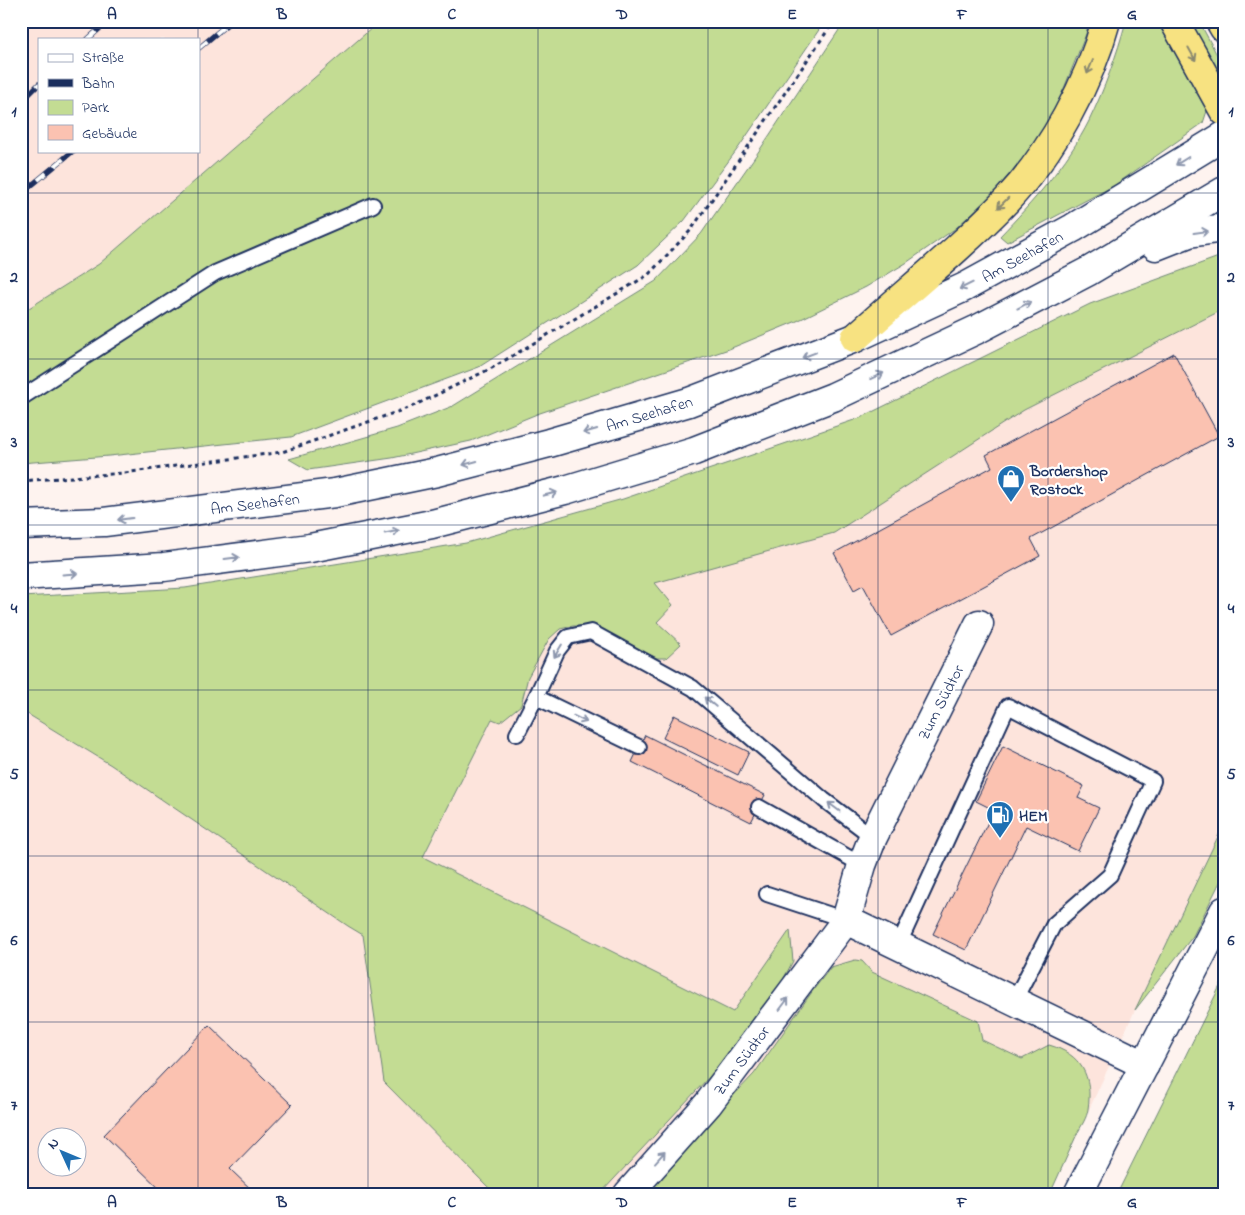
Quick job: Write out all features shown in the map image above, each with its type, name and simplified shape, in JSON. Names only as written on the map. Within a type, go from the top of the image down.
[{"type":"highway","points":[[855,338],[1008,199],[1042,156],[1075,103],[1100,43],[1106,21]]},
{"type":"highway","points":[[1174,21],[1224,111]]},
{"type":"highway","points":[[1222,21],[1224,28]]},
{"type":"street","name":"Am Seehafen","points":[[21,525],[104,522],[326,494],[437,472],[549,443],[689,402],[855,338],[965,287],[1020,259],[1224,136]]},
{"type":"street","points":[[21,576],[164,567],[297,550],[432,524],[565,490],[694,451],[833,397],[978,329],[1089,271],[1224,191]]},
{"type":"street","points":[[1089,271],[1189,233],[1224,228]]},
{"type":"street","name":"Zum Südtor","points":[[628,1194],[708,1104],[846,920],[862,865],[873,837],[979,624]]},
{"type":"street","points":[[1078,1194],[1224,911]]},
{"type":"street","points":[[846,920],[1145,1065]]},
{"type":"lane","points":[[21,398],[215,273],[373,205]]},
{"type":"lane","points":[[516,734],[536,697],[557,651],[568,637],[591,632],[693,688],[824,800],[873,837]]},
{"type":"lane","points":[[536,697],[639,747]]},
{"type":"lane","points":[[898,946],[1008,706],[1153,781],[1110,875],[1054,924],[1014,1001]]},
{"type":"lane","points":[[759,807],[862,865]]},
{"type":"lane","points":[[767,894],[846,920]]},
{"type":"path","points":[[21,480],[124,473],[282,452],[411,407],[492,368],[648,275],[692,230],[834,21]]},
{"type":"shaded area","points":[[21,21],[380,21],[99,264],[21,313]]},
{"type":"shaded area","points":[[1224,309],[1224,824],[1050,1194],[21,1194],[21,710],[111,765],[532,618],[1024,410]]},
{"type":"green space","points":[[380,21],[825,21],[739,147],[684,221],[638,265],[479,367],[291,437],[21,463],[21,313],[99,264]]},
{"type":"green space","points":[[845,21],[1089,21],[1086,34],[1054,113],[1032,147],[996,191],[956,228],[906,263],[866,287],[797,321],[729,349],[537,414],[471,441],[392,458],[308,470],[289,459],[397,428],[453,406],[656,281],[701,234],[761,148]]},
{"type":"green space","points":[[1126,21],[1157,21],[1207,111],[1203,123],[1115,185],[1007,242],[1000,236],[1037,196],[1060,167],[1089,121],[1110,72]]},
{"type":"green space","points":[[1190,21],[1199,21],[1224,68],[1224,85]]},
{"type":"green space","points":[[1224,255],[1224,309],[1024,410],[834,533],[655,583],[673,605],[657,622],[681,644],[666,658],[657,658],[587,626],[573,626],[560,629],[549,639],[528,677],[521,705],[500,722],[492,719],[423,857],[733,1012],[790,930],[793,961],[777,991],[710,1076],[600,1194],[495,1194],[384,1082],[363,935],[111,765],[21,710],[21,597],[185,588],[466,543],[623,499],[860,418],[1090,304]]},
{"type":"green space","points":[[1224,824],[1224,874],[1193,936],[1135,1010]]},
{"type":"green space","points":[[855,960],[862,961],[872,972],[978,1021],[982,1040],[1022,1059],[1049,1045],[1069,1054],[1077,1061],[1089,1086],[1087,1112],[1050,1194],[640,1194],[754,1074],[831,967]]},
{"type":"green space","points":[[1224,978],[1224,1194],[1117,1194]]},
{"type":"building","name":"Bordershop Rostock","points":[[1174,353],[1219,436],[1031,539],[1040,556],[891,636],[863,585],[854,590],[834,553],[992,467],[986,455]]},
{"type":"building","points":[[674,715],[749,752],[738,775],[663,738]]},
{"type":"building","points":[[645,735],[765,795],[751,822],[632,762]]},
{"type":"building","name":"HEM","points":[[1003,746],[1084,786],[1078,798],[1099,808],[1078,851],[1026,826],[966,950],[933,934],[994,810],[976,801]]},
{"type":"building","points":[[209,1025],[292,1105],[230,1169],[256,1194],[165,1194],[104,1135]]},
{"type":"railway","points":[[89,38],[108,21]]},
{"type":"railway","points":[[200,47],[231,21]]},
{"type":"railway","points":[[21,102],[38,85]]},
{"type":"railway","points":[[21,194],[72,152]]},
{"type":"place","name":"Bordershop Rostock","points":[[1011,503]]},
{"type":"place","name":"HEM","points":[[1000,839]]}]
